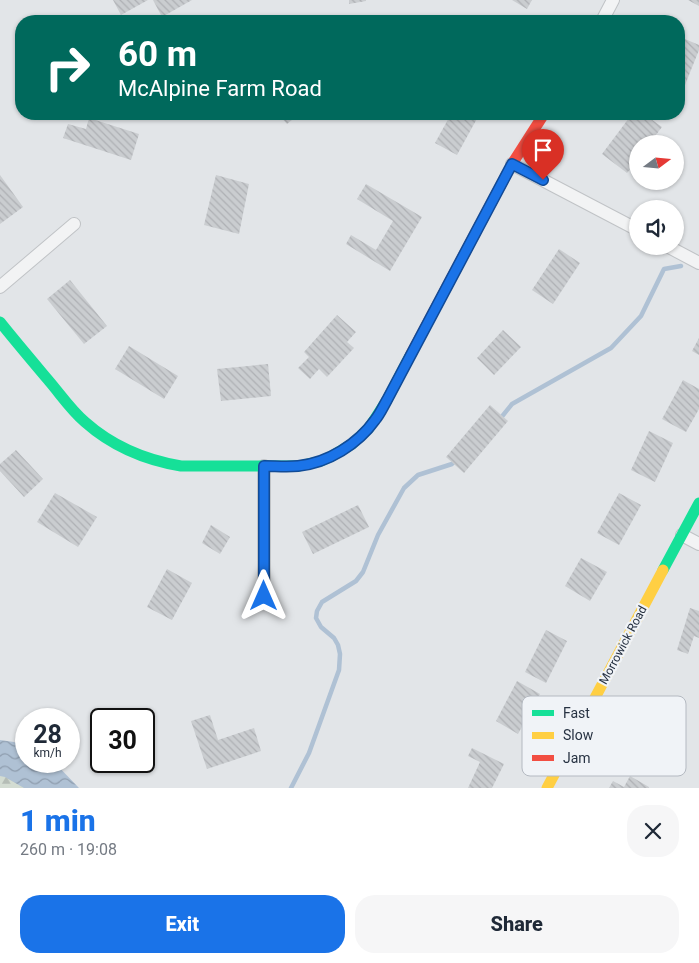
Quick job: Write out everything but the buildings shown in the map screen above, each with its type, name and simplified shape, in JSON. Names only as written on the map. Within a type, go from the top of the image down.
[{"type":"street","points":[[605,15],[613,0]]},
{"type":"street","points":[[0,322],[74,411],[108,440],[130,453],[151,460],[181,466],[299,466],[321,461],[352,444],[375,420],[512,164],[540,120]]},
{"type":"street","points":[[512,164],[629,225]]},
{"type":"street","points":[[0,287],[74,224]]},
{"type":"street","points":[[684,254],[699,262]]},
{"type":"street","points":[[264,466],[264,596]]},
{"type":"street","name":"Morrowick Road","points":[[596,696],[699,503]]},
{"type":"street","points":[[682,534],[699,544]]},
{"type":"street","name":"Morrowick Road","points":[[547,788],[553,776]]},
{"type":"green space","points":[[0,774],[40,788],[0,788]]},
{"type":"water","points":[[0,740],[15,742],[15,773],[65,773],[79,788],[24,788],[0,776]]},
{"type":"waterway","points":[[500,419],[512,404],[611,348],[641,316],[664,269],[681,266]]},
{"type":"waterway","points":[[291,788],[309,753],[339,670],[340,654],[338,645],[334,638],[321,627],[316,618],[317,611],[322,602],[356,581],[363,572],[378,535],[404,488],[418,475],[452,464],[456,460]]},
{"type":"traffic: fast","points":[[0,322],[71,407],[95,431],[118,445],[142,456],[181,466],[299,466],[321,461],[332,456],[352,444],[369,428],[387,400],[410,356]]},
{"type":"traffic: fast","points":[[663,570],[699,503]]},
{"type":"traffic: slow","points":[[596,696],[663,570]]},
{"type":"traffic: slow","points":[[547,788],[553,776]]},
{"type":"traffic: jam","points":[[410,356],[512,164],[540,120]]},
{"type":"route","points":[[264,596],[264,466],[299,466],[321,461],[352,444],[368,428],[387,400],[512,164],[543,180]]}]
